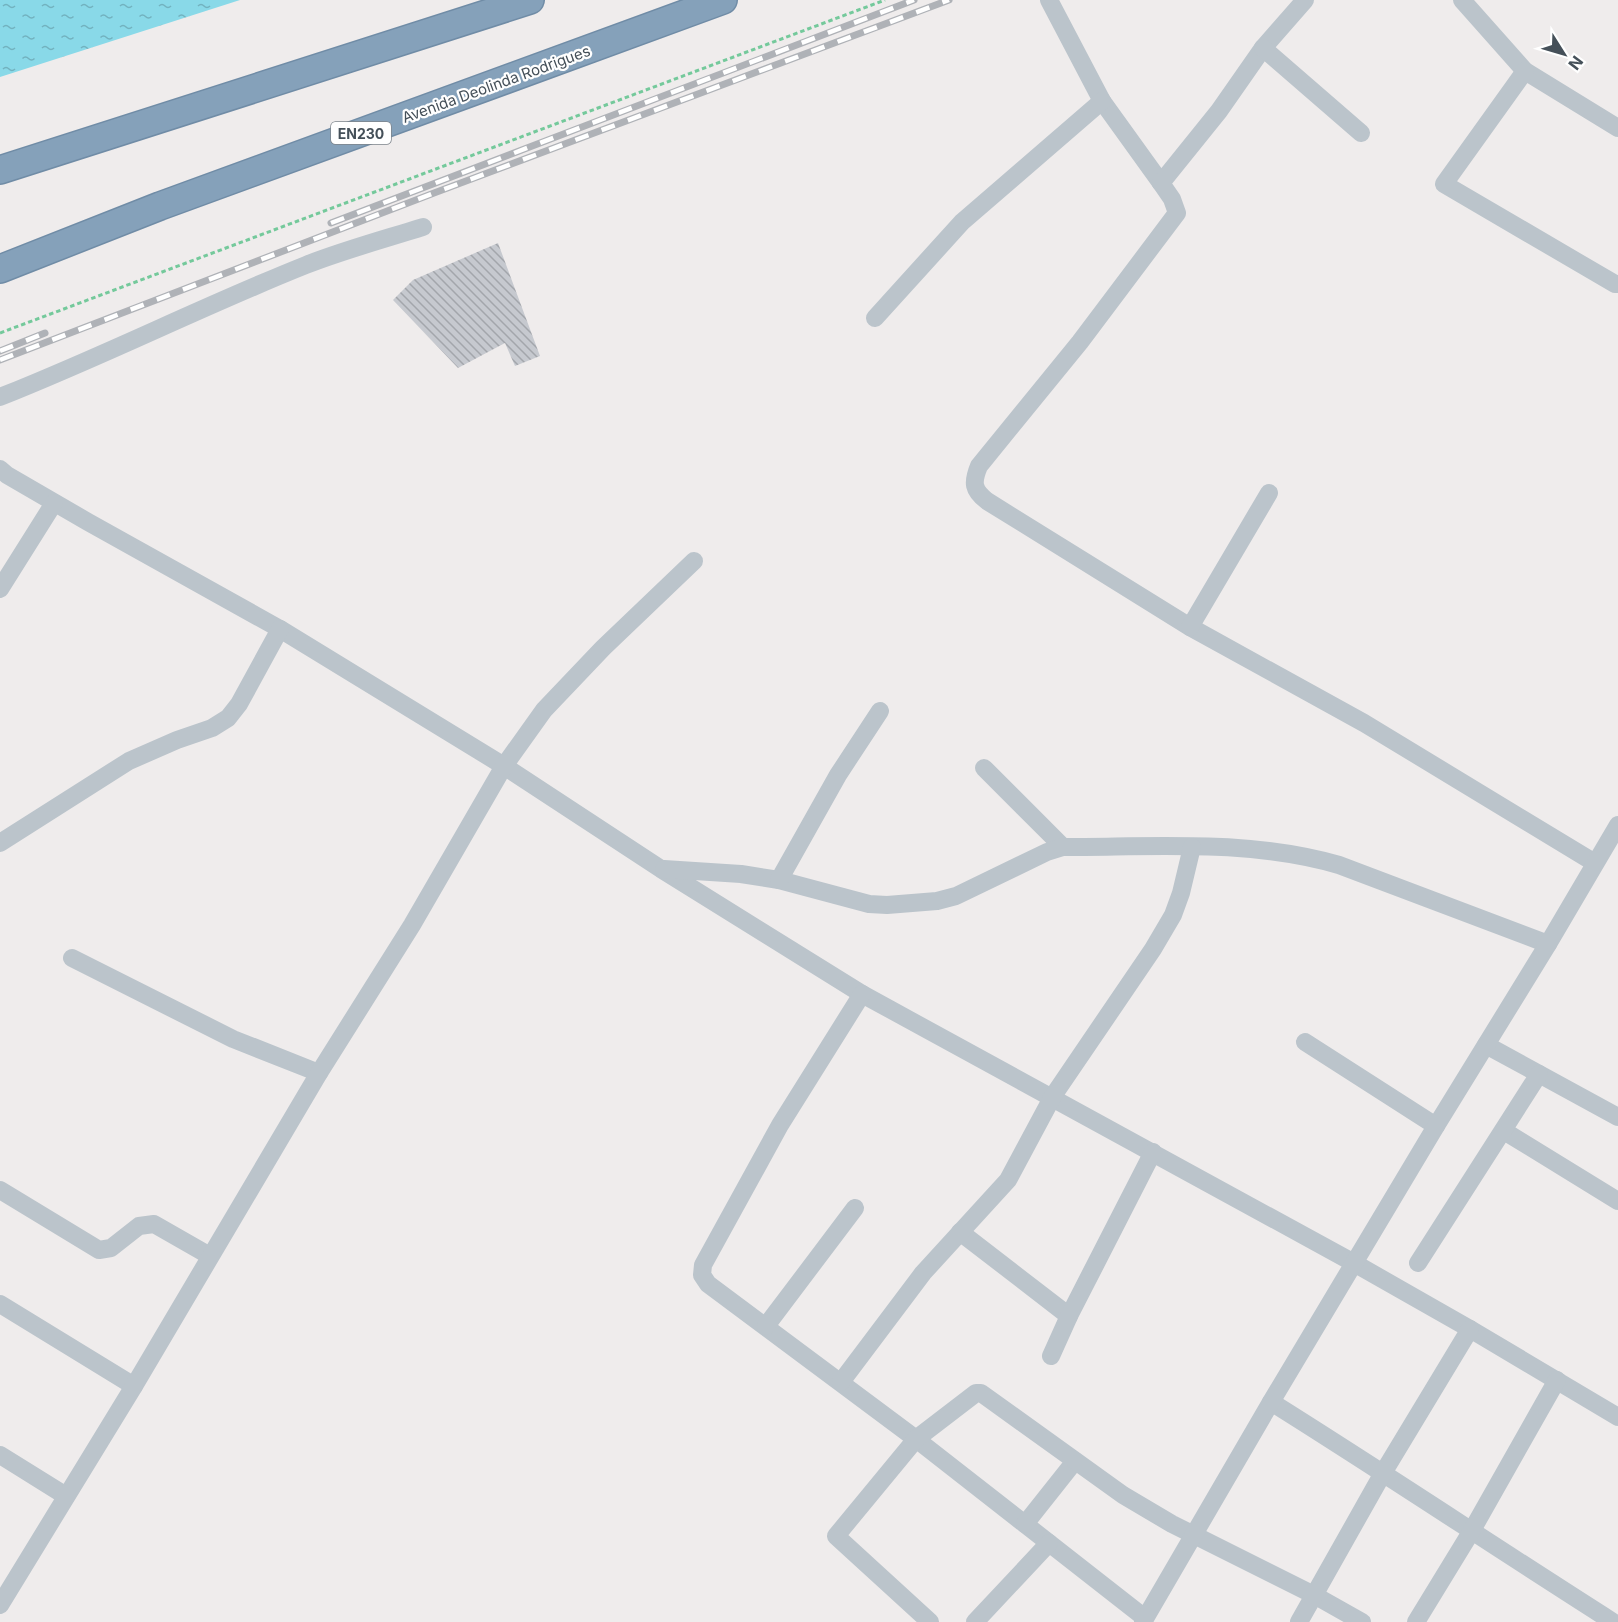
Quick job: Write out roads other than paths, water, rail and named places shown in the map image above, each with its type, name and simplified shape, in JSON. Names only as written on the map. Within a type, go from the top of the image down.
[{"type":"highway","points":[[0,170],[530,0]]},
{"type":"highway","name":"Avenida Deolinda Rodrigues","points":[[0,269],[160,206],[723,0]]},
{"type":"street","points":[[1049,0],[1102,101],[1172,199],[1177,213],[1080,342],[979,466],[974,478],[974,487],[987,501],[1190,627],[1364,723],[1595,863]]},
{"type":"street","points":[[1161,183],[1219,111],[1263,48],[1305,0]]},
{"type":"street","points":[[1462,0],[1525,71],[1618,128]]},
{"type":"street","points":[[1263,48],[1361,133]]},
{"type":"street","points":[[1525,71],[1444,184],[1618,284]]},
{"type":"street","points":[[875,318],[962,222],[1102,101]]},
{"type":"street","points":[[0,397],[70,369],[308,264],[423,227]]},
{"type":"street","points":[[0,469],[54,502],[280,628],[504,766],[661,869],[862,994],[1053,1096],[1354,1263],[1557,1380],[1618,1418]]},
{"type":"street","points":[[1190,627],[1269,493]]},
{"type":"street","points":[[0,589],[54,502]]},
{"type":"street","points":[[0,1605],[134,1386],[319,1073],[412,926],[504,766],[544,710],[603,648],[694,561]]},
{"type":"street","points":[[0,843],[129,761],[212,728],[228,718],[280,628]]},
{"type":"street","points":[[779,880],[838,775],[880,711]]},
{"type":"street","points":[[984,768],[1062,847]]},
{"type":"street","points":[[862,994],[780,1125],[703,1265],[702,1275],[708,1284],[916,1439],[1026,1524],[1144,1620],[1271,1402],[1618,825]]},
{"type":"street","points":[[661,869],[741,874],[779,880],[869,904],[937,901],[956,896],[1062,847],[1192,847],[1272,850],[1306,855],[1339,865],[1548,944]]},
{"type":"street","points":[[841,1382],[923,1273],[1008,1179],[1053,1096],[1153,949],[1173,915],[1192,847]]},
{"type":"street","points":[[72,958],[233,1039],[319,1073]]},
{"type":"street","points":[[1305,1042],[1436,1126]]},
{"type":"street","points":[[1486,1045],[1618,1117]]},
{"type":"street","points":[[1418,1263],[1539,1074]]},
{"type":"street","points":[[1504,1131],[1618,1201]]},
{"type":"street","points":[[1051,1356],[1153,1152]]},
{"type":"street","points":[[0,1190],[99,1250],[111,1248],[139,1226],[154,1224],[210,1256]]},
{"type":"street","points":[[766,1326],[855,1208]]},
{"type":"street","points":[[960,1232],[1069,1316]]},
{"type":"street","points":[[0,1304],[134,1386]]},
{"type":"street","points":[[1299,1622],[1383,1473],[1470,1329]]},
{"type":"street","points":[[1416,1622],[1471,1532],[1557,1380]]},
{"type":"street","points":[[930,1622],[836,1536],[916,1439],[976,1393],[981,1393],[1123,1495],[1192,1535],[1314,1595],[1362,1622]]},
{"type":"street","points":[[1271,1402],[1612,1622]]},
{"type":"street","points":[[0,1455],[66,1496]]},
{"type":"street","points":[[1026,1524],[1075,1461]]},
{"type":"street","points":[[975,1622],[1049,1543]]},
{"type":"water","points":[[0,0],[240,0],[0,77]]},
{"type":"railway","points":[[331,223],[914,0]]},
{"type":"railway","points":[[0,360],[434,193],[949,0]]},
{"type":"railway","points":[[0,351],[45,333]]}]
